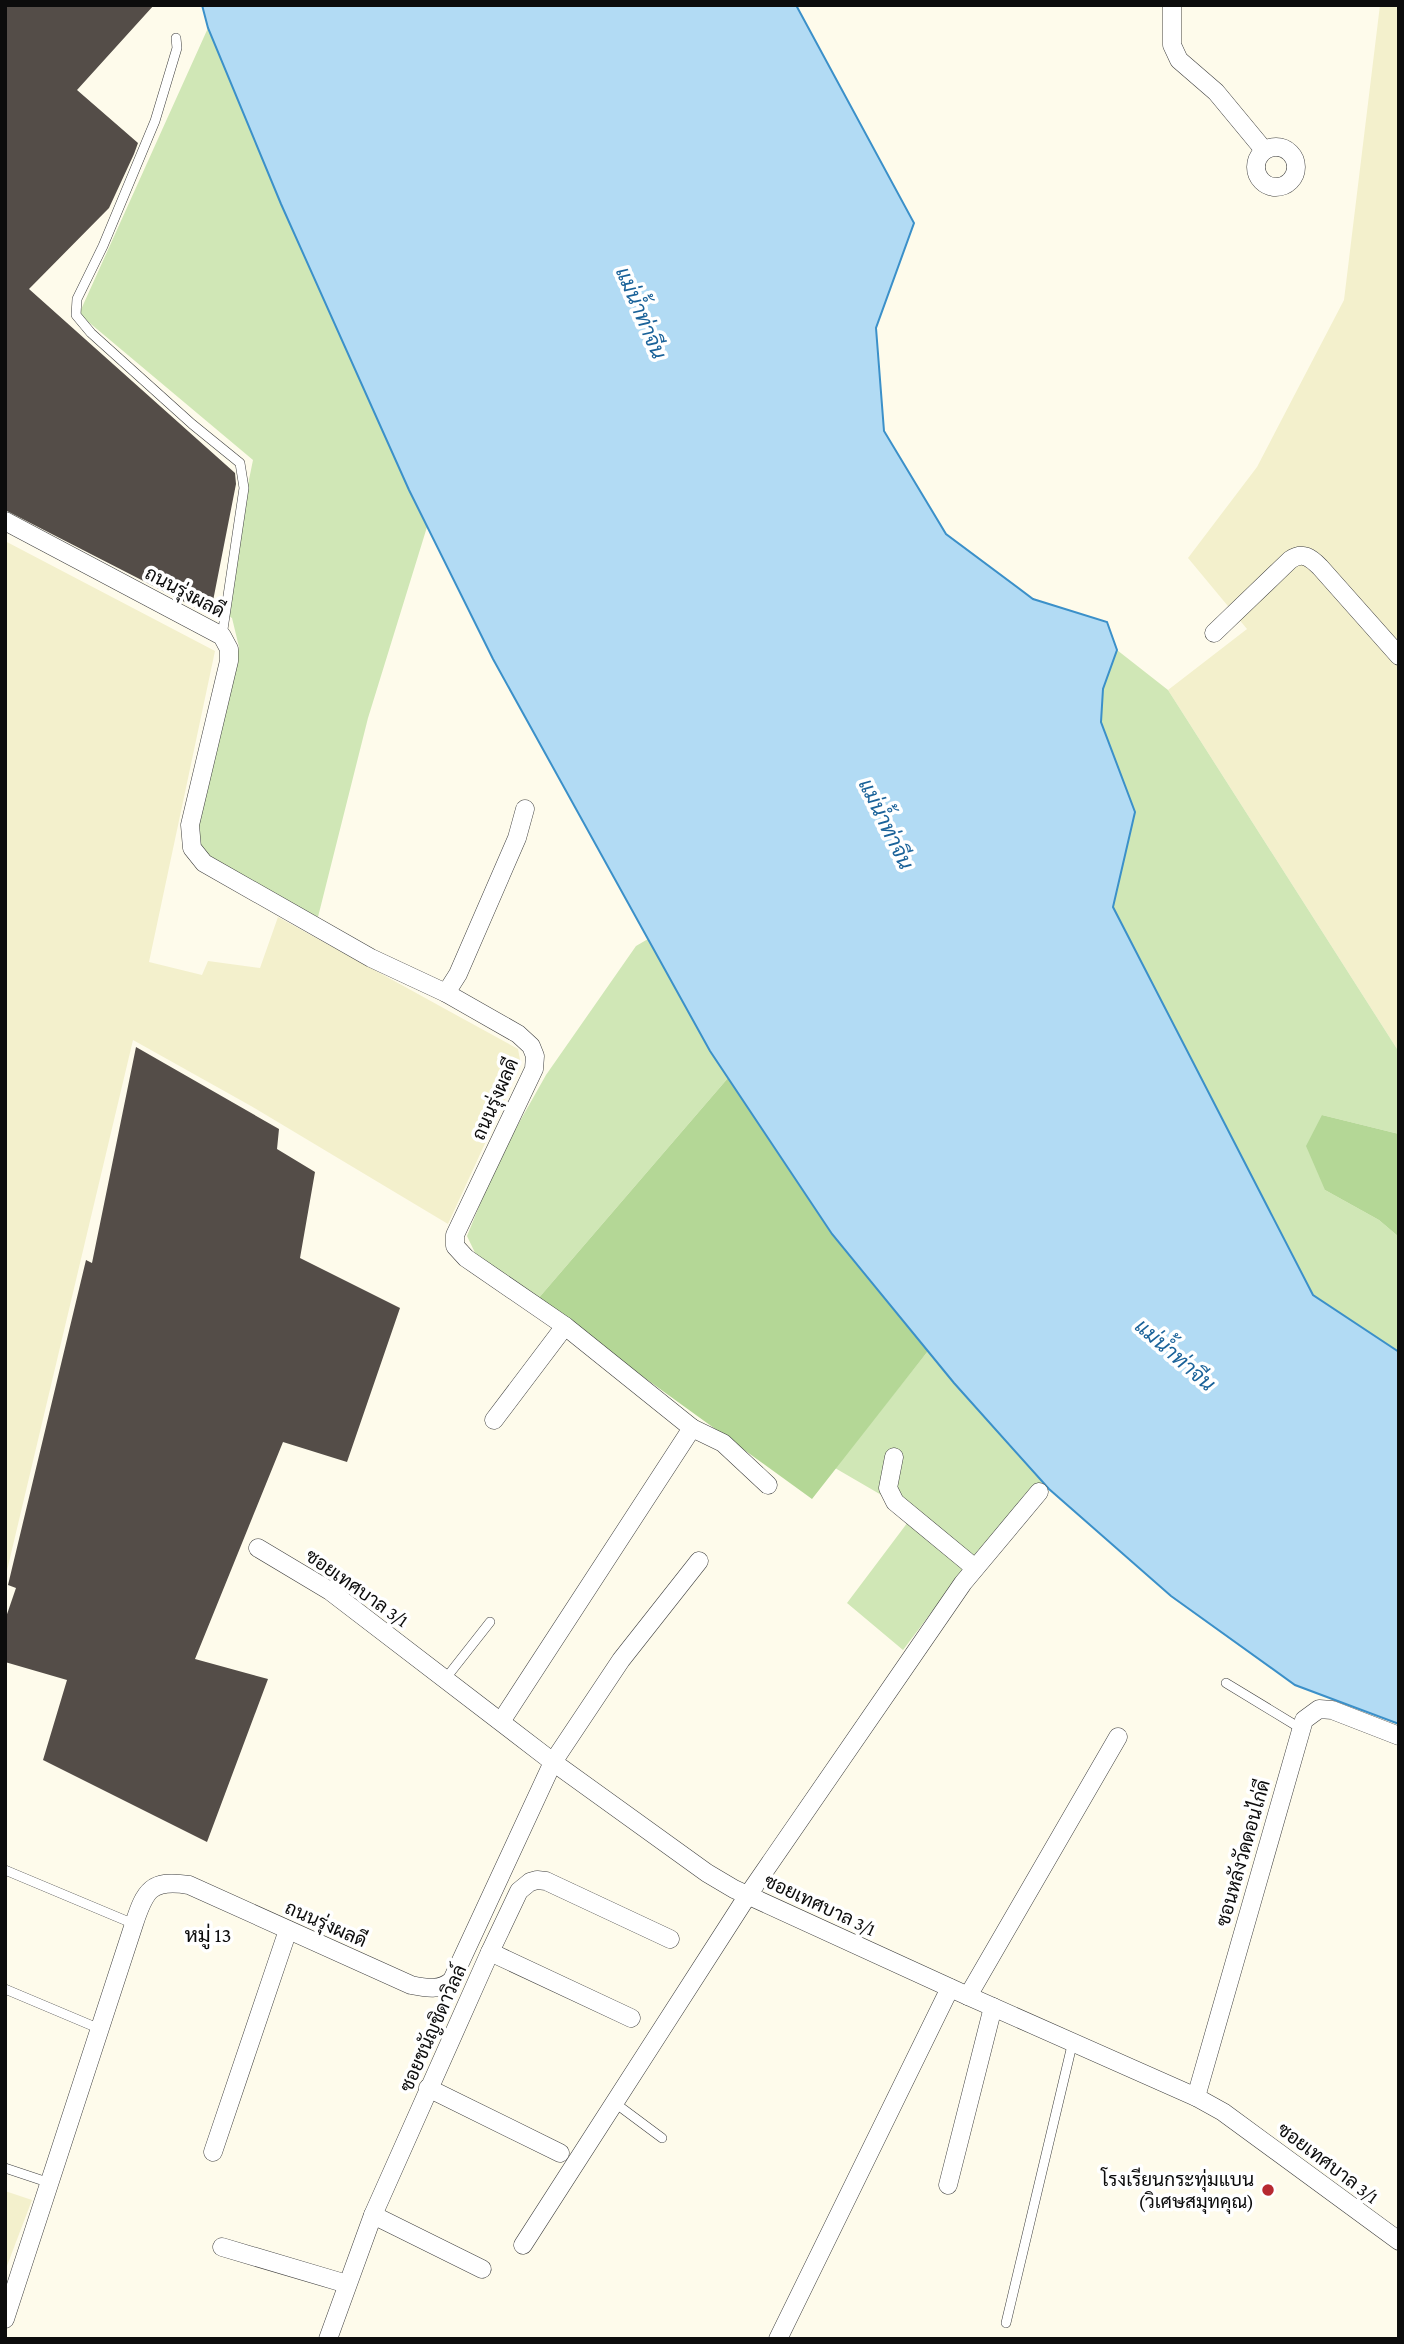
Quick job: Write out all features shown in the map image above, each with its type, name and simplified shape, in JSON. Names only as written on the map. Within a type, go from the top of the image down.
[{"type":"street","points":[[1172,5],[1170,36],[1179,60],[1225,102],[1264,150]]},
{"type":"street","name":"ถนนรุ่งผลดี","points":[[5,521],[222,636],[229,649],[229,661],[190,825],[192,848],[199,858],[216,870],[371,957],[446,993],[524,1038],[531,1046],[536,1062],[455,1235],[455,1246],[466,1258],[565,1325],[692,1428],[723,1443],[768,1485]]},
{"type":"street","points":[[1214,633],[1290,560],[1303,555],[1320,567],[1399,656]]},
{"type":"street","points":[[446,993],[458,974],[517,838],[525,809]]},
{"type":"street","points":[[494,1420],[565,1325]]},
{"type":"street","points":[[502,1720],[692,1428]]},
{"type":"street","points":[[894,1457],[888,1488],[895,1502],[975,1568]]},
{"type":"street","points":[[523,2245],[748,1895],[975,1568],[1039,1492]]},
{"type":"street","name":"ซอยเทศบาล 3/1","points":[[258,1548],[330,1591],[502,1720],[553,1762],[708,1873],[748,1895],[950,1988],[1196,2097],[1223,2112],[1399,2241]]},
{"type":"street","name":"ถนนรุ่งผลดี","points":[[5,2319],[134,1924],[148,1890],[159,1884],[172,1882],[189,1885],[411,1985],[431,1989],[448,1984],[553,1762],[621,1660],[699,1561]]},
{"type":"street","points":[[1300,1728],[1304,1720],[1319,1709],[1332,1710],[1399,1736]]},
{"type":"street","name":"ซอนหลังวัดดอนไก่ดี","points":[[1196,2097],[1300,1728]]},
{"type":"street","points":[[968,1996],[1118,1737]]},
{"type":"street","name":"ซอยชนัญชิดาวิลล์","points":[[328,2339],[373,2215],[519,1891],[530,1882],[546,1881],[670,1939]]},
{"type":"street","points":[[213,2152],[288,1930]]},
{"type":"street","points":[[490,1952],[631,2018]]},
{"type":"street","points":[[778,2339],[950,1988]]},
{"type":"street","points":[[948,2185],[993,2007]]},
{"type":"street","points":[[428,2088],[560,2153]]},
{"type":"street","points":[[373,2215],[482,2269]]},
{"type":"street","points":[[222,2248],[346,2284]]},
{"type":"lane","points":[[176,38],[177,48],[155,121],[103,246],[77,299],[76,315],[111,351],[240,463],[244,488],[222,636]]},
{"type":"lane","points":[[446,1678],[490,1622]]},
{"type":"lane","points":[[1226,1683],[1300,1728]]},
{"type":"lane","points":[[5,1870],[134,1924]]},
{"type":"lane","points":[[5,1989],[100,2029]]},
{"type":"lane","points":[[1006,2323],[1073,2041]]},
{"type":"lane","points":[[615,2103],[662,2138]]},
{"type":"lane","points":[[5,2168],[50,2183]]},
{"type":"shaded area","points":[[1380,5],[1399,5],[1399,1052],[1168,690],[1247,629],[1188,558],[1257,467],[1344,300]]},
{"type":"shaded area","points":[[5,541],[215,651],[149,962],[202,975],[208,961],[260,968],[278,917],[518,1049],[521,1065],[448,1224],[251,1106],[133,1040],[5,1579]]},
{"type":"shaded area","points":[[5,2191],[32,2200],[5,2271]]},
{"type":"green space","points":[[208,28],[281,204],[427,527],[368,718],[318,917],[207,859],[194,833],[239,647],[232,618],[222,612],[253,460],[79,314]]},
{"type":"green space","points":[[1117,650],[1168,690],[1399,1052],[1399,1134],[1322,1115],[1325,1190],[1379,1220],[1399,1237],[1399,1352],[1313,1295],[1113,907],[1135,812],[1101,722],[1103,689]]},
{"type":"green space","points":[[648,939],[710,1051],[728,1078],[537,1300],[477,1257],[467,1236],[498,1160],[546,1075],[636,946]]},
{"type":"green space","points":[[728,1078],[832,1234],[928,1351],[812,1499],[537,1300]]},
{"type":"green space","points":[[1322,1115],[1399,1134],[1399,1237],[1379,1220],[1325,1190],[1306,1146]]},
{"type":"green space","points":[[928,1351],[1049,1489],[998,1553],[979,1549],[903,1650],[847,1603],[914,1514],[835,1468]]},
{"type":"water","name":"แม่น้ำท่าจีน","points":[[202,5],[796,5],[914,223],[876,328],[884,431],[946,534],[1033,599],[1107,622],[1117,650],[1103,689],[1101,722],[1135,812],[1113,907],[1313,1295],[1399,1352],[1399,1724],[1295,1685],[1171,1596],[1049,1489],[954,1383],[832,1234],[710,1051],[493,659],[409,490],[281,204],[208,28]]},
{"type":"building","points":[[5,5],[154,5],[77,90],[138,143],[134,154],[109,208],[29,289],[235,473],[236,484],[212,606],[200,610],[5,510]]},
{"type":"building","points":[[136,1047],[279,1129],[277,1149],[315,1172],[300,1258],[400,1308],[347,1462],[283,1442],[195,1659],[268,1679],[207,1842],[43,1760],[67,1680],[5,1662],[5,1620],[16,1588],[8,1585],[86,1260],[92,1263]]},
{"type":"place","name":"โรงเรียนกระทุ่มแบน (วิเศษสมุทคุณ)","points":[[1268,2190]]},
{"type":"district","name":"หมู่ 13","points":[[208,1935]]}]
